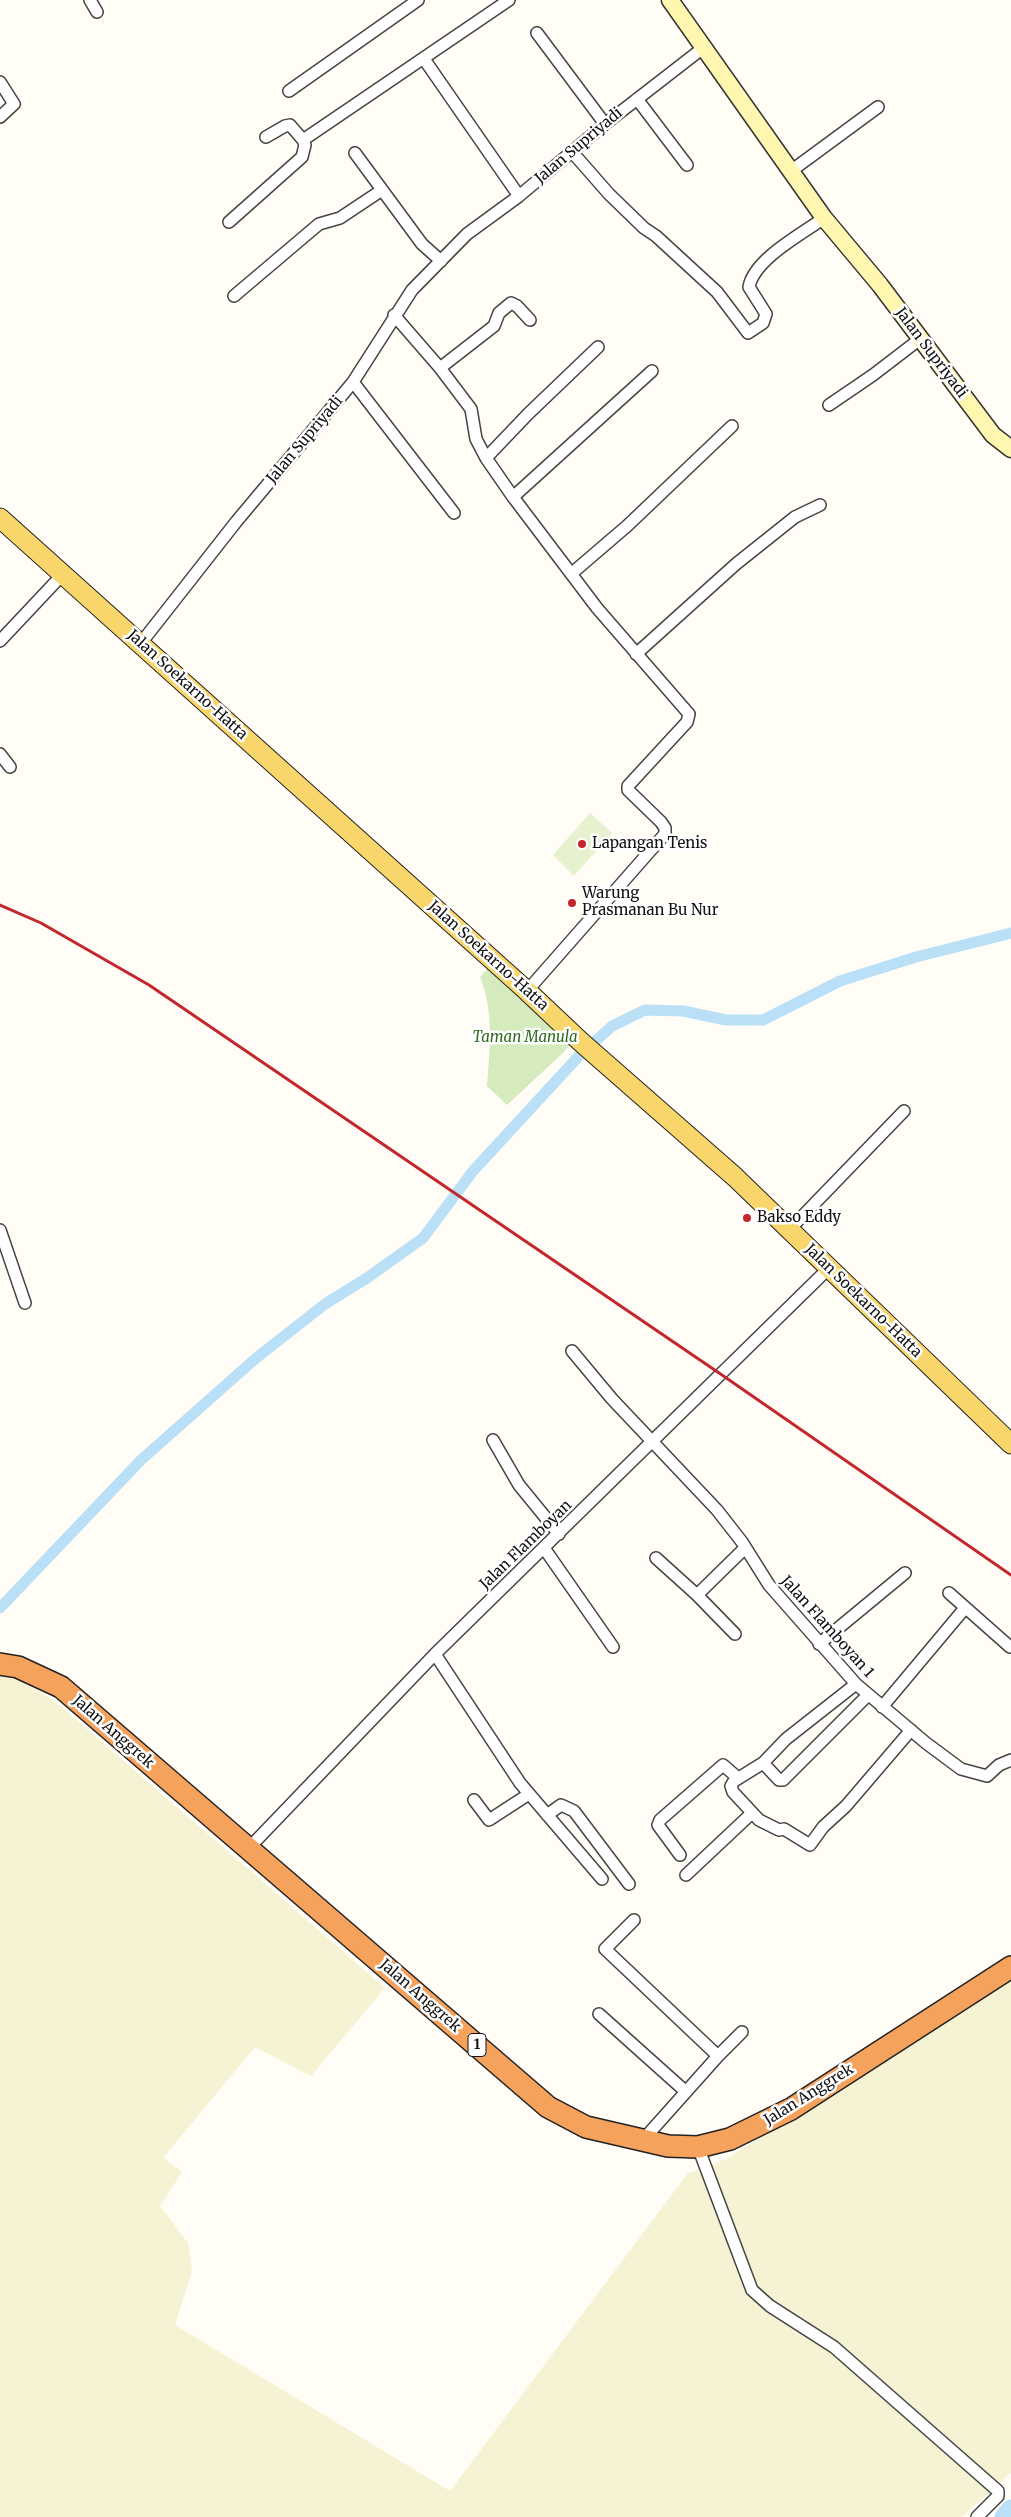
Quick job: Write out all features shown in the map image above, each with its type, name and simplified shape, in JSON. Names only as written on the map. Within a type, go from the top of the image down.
[{"type":"highway","name":"Jalan Anggrek","points":[[0,1664],[18,1667],[61,1687],[548,2106],[586,2128],[668,2146],[698,2147],[730,2139],[775,2118],[1011,1967]]},
{"type":"main road","points":[[676,4],[702,48]]},
{"type":"main road","name":"Jalan Supriyadi","points":[[702,48],[824,218],[880,285],[993,434],[1011,449]]},
{"type":"main road","name":"Jalan Soekarno-Hatta","points":[[0,518],[527,991],[581,1042],[686,1132],[790,1229],[1011,1444]]},
{"type":"street","points":[[90,0],[97,12]]},
{"type":"street","points":[[290,91],[418,0]]},
{"type":"street","points":[[303,140],[509,0]]},
{"type":"street","points":[[537,33],[605,124]]},
{"type":"street","name":"Jalan Supriyadi","points":[[130,634],[236,522],[352,382],[394,314],[412,290],[468,234],[519,196],[637,98],[702,48]]},
{"type":"street","points":[[424,59],[519,196]]},
{"type":"street","points":[[0,82],[14,104],[0,117]]},
{"type":"street","points":[[637,98],[687,165]]},
{"type":"street","points":[[791,171],[878,107]]},
{"type":"street","points":[[229,222],[302,157],[305,146],[303,140],[290,125],[266,137]]},
{"type":"street","points":[[573,153],[609,194],[644,228],[656,236],[717,292],[748,333],[763,323],[766,314],[750,287],[754,274],[768,258],[824,218]]},
{"type":"street","points":[[354,154],[422,244],[441,261]]},
{"type":"street","points":[[234,296],[319,224],[340,218],[382,190]]},
{"type":"street","points":[[440,368],[494,326],[499,313],[511,303],[517,306],[530,320]]},
{"type":"street","points":[[394,314],[440,368],[471,409],[474,434],[486,458],[513,497],[571,574],[636,654],[689,714],[690,718],[628,786],[628,790],[661,822],[665,828],[665,834],[527,991]]},
{"type":"street","points":[[829,405],[873,375],[920,339]]},
{"type":"street","points":[[486,458],[598,347]]},
{"type":"street","points":[[513,497],[652,371]]},
{"type":"street","points":[[352,382],[454,513]]},
{"type":"street","points":[[571,574],[627,526],[732,426]]},
{"type":"street","points":[[636,654],[736,564],[795,517],[820,505]]},
{"type":"street","points":[[0,641],[63,574]]},
{"type":"street","points":[[0,754],[10,767]]},
{"type":"street","points":[[790,1229],[904,1111]]},
{"type":"street","points":[[0,1230],[3,1245],[25,1303]]},
{"type":"street","name":"Jalan Flamboyan","points":[[249,1848],[435,1654],[654,1442],[829,1268]]},
{"type":"street","name":"Jalan Flamboyan 1","points":[[572,1351],[612,1399],[717,1510],[769,1585],[856,1684],[882,1707],[961,1769],[983,1776],[989,1775],[999,1765],[1011,1760]]},
{"type":"street","points":[[493,1440],[524,1492],[559,1534]]},
{"type":"street","points":[[544,1548],[613,1647]]},
{"type":"street","points":[[697,1595],[745,1548]]},
{"type":"street","points":[[656,1558],[697,1595],[735,1634]]},
{"type":"street","points":[[819,1644],[905,1573]]},
{"type":"street","points":[[949,1593],[1010,1647]]},
{"type":"street","points":[[882,1707],[965,1608]]},
{"type":"street","points":[[435,1654],[530,1794],[602,1879]]},
{"type":"street","points":[[856,1684],[797,1729],[763,1763],[738,1778],[731,1786],[733,1792],[752,1814],[779,1830],[784,1829],[810,1845],[823,1827],[846,1806],[911,1730]]},
{"type":"street","points":[[763,1763],[779,1780],[783,1780],[868,1695]]},
{"type":"street","points":[[680,1855],[660,1830],[658,1825],[660,1820],[723,1765],[738,1778]]},
{"type":"street","points":[[474,1800],[489,1820],[530,1794]]},
{"type":"street","points":[[547,1815],[561,1805],[574,1811],[629,1884]]},
{"type":"street","points":[[686,1875],[752,1814]]},
{"type":"street","points":[[634,1920],[605,1949],[718,2056]]},
{"type":"street","points":[[599,2014],[684,2091]]},
{"type":"street","points":[[643,2140],[684,2091],[742,2032]]},
{"type":"street","points":[[698,2147],[752,2290],[770,2306],[834,2347],[998,2490],[998,2496],[977,2517]]},
{"type":"shaded area","points":[[0,1675],[18,1679],[57,1703],[385,1988],[311,2076],[255,2047],[163,2158],[182,2172],[160,2206],[188,2243],[192,2271],[175,2325],[450,2491],[688,2173],[726,2159],[1011,1980],[1011,2473],[962,2517],[0,2517]]},
{"type":"green space","name":"Lapangan Tenis","points":[[590,813],[612,833],[574,876],[553,855]]},
{"type":"green space","name":"Taman Manula","points":[[494,962],[576,1037],[564,1052],[507,1105],[487,1086],[490,1030],[487,1003],[480,977]]},
{"type":"waterway","points":[[0,1608],[141,1460],[255,1359],[325,1304],[367,1278],[423,1238],[473,1171],[579,1056],[612,1026],[645,1010],[683,1011],[726,1020],[763,1020],[840,981],[916,957],[1011,933]]},
{"type":"waterway","points":[[1004,2517],[1011,2509]]},
{"type":"railway","points":[[0,905],[41,923],[149,985],[722,1375],[1011,1575]]},
{"type":"place","name":"Lapangan Tenis","points":[[582,844]]},
{"type":"place","name":"Warung Prasmanan Bu Nur","points":[[572,903]]},
{"type":"place","name":"Bakso Eddy","points":[[747,1218]]}]
